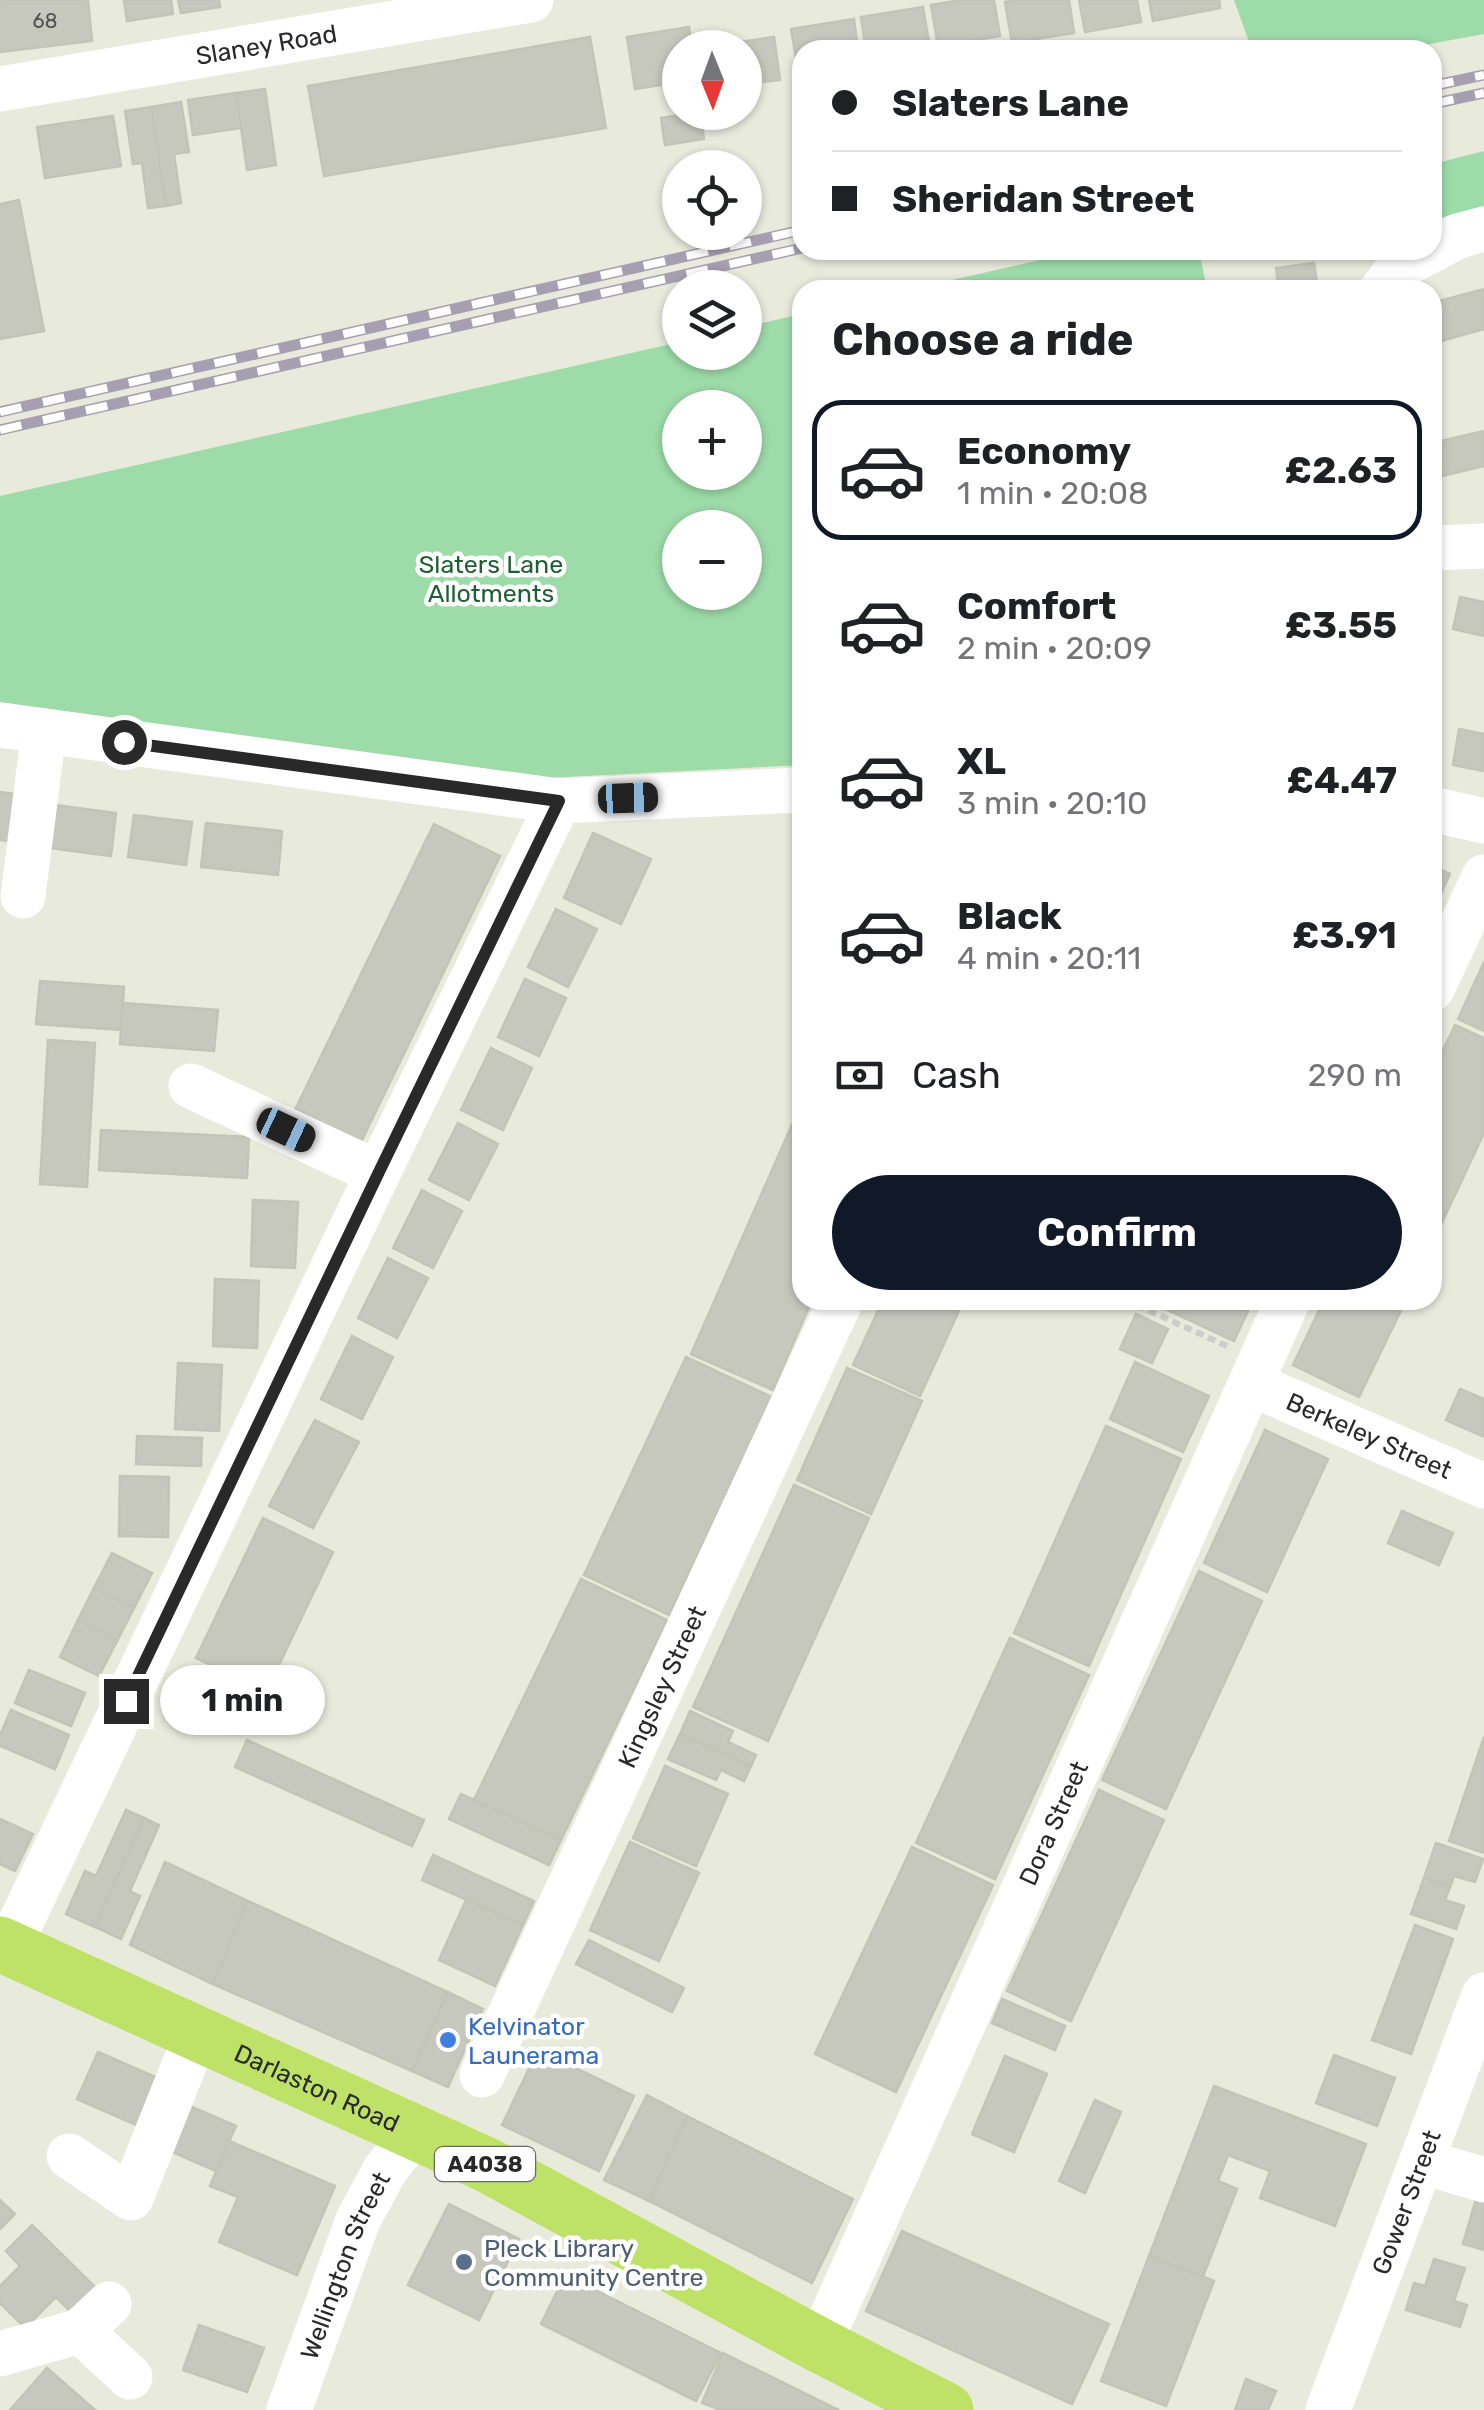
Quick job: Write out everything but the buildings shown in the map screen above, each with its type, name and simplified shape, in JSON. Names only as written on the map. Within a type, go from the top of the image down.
[{"type":"main road","name":"Darlaston Road","points":[[5,1946],[487,2165],[946,2410]]},
{"type":"street","name":"Slaney Road","points":[[0,88],[531,0]]},
{"type":"street","points":[[1442,245],[1484,229]]},
{"type":"street","points":[[1389,280],[1399,267],[1413,260]]},
{"type":"street","points":[[1442,548],[1484,546]]},
{"type":"street","points":[[23,896],[22,728],[559,801],[792,790]]},
{"type":"street","points":[[5,1946],[559,801]]},
{"type":"street","points":[[1442,811],[1484,821]]},
{"type":"street","points":[[1442,967],[1484,877]]},
{"type":"street","points":[[191,1086],[278,1146],[378,1174]]},
{"type":"street","name":"Kingsley Street","points":[[482,2075],[836,1310]]},
{"type":"street","name":"Dora Street","points":[[819,2345],[1284,1310]]},
{"type":"street","name":"Berkeley Street","points":[[1256,1372],[1484,1486]]},
{"type":"street","name":"Gower Street","points":[[1328,2410],[1484,1996]]},
{"type":"street","points":[[69,2156],[131,2198],[197,2034]]},
{"type":"street","name":"Wellington Street","points":[[289,2410],[358,2220],[386,2170],[415,2132]]},
{"type":"street","points":[[1422,2162],[1484,2180]]},
{"type":"street","points":[[0,2354],[94,2318],[130,2377]]},
{"type":"path","points":[[1144,1310],[1256,1372]]},
{"type":"green space","points":[[1234,0],[1484,0],[1484,34],[1442,42],[1248,40]]},
{"type":"green space","points":[[1484,151],[1484,206],[1442,218],[1442,162]]},
{"type":"green space","points":[[1040,260],[1201,260],[1205,280],[952,280]]},
{"type":"green space","name":"Slaters Lane Allotments","points":[[792,316],[792,766],[546,778],[0,702],[0,496],[662,346],[662,370],[762,370],[762,323]]},
{"type":"railway","points":[[1442,84],[1484,75]]},
{"type":"railway","points":[[1442,102],[1484,93]]},
{"type":"railway","points":[[0,412],[792,232]]},
{"type":"railway","points":[[0,430],[792,250]]},
{"type":"place","name":"Kelvinator Launerama","points":[[448,2040]]},
{"type":"place","name":"Pleck Library Community Centre","points":[[464,2262]]},
{"type":"route","points":[[124,742],[559,801],[126,1701]]}]
